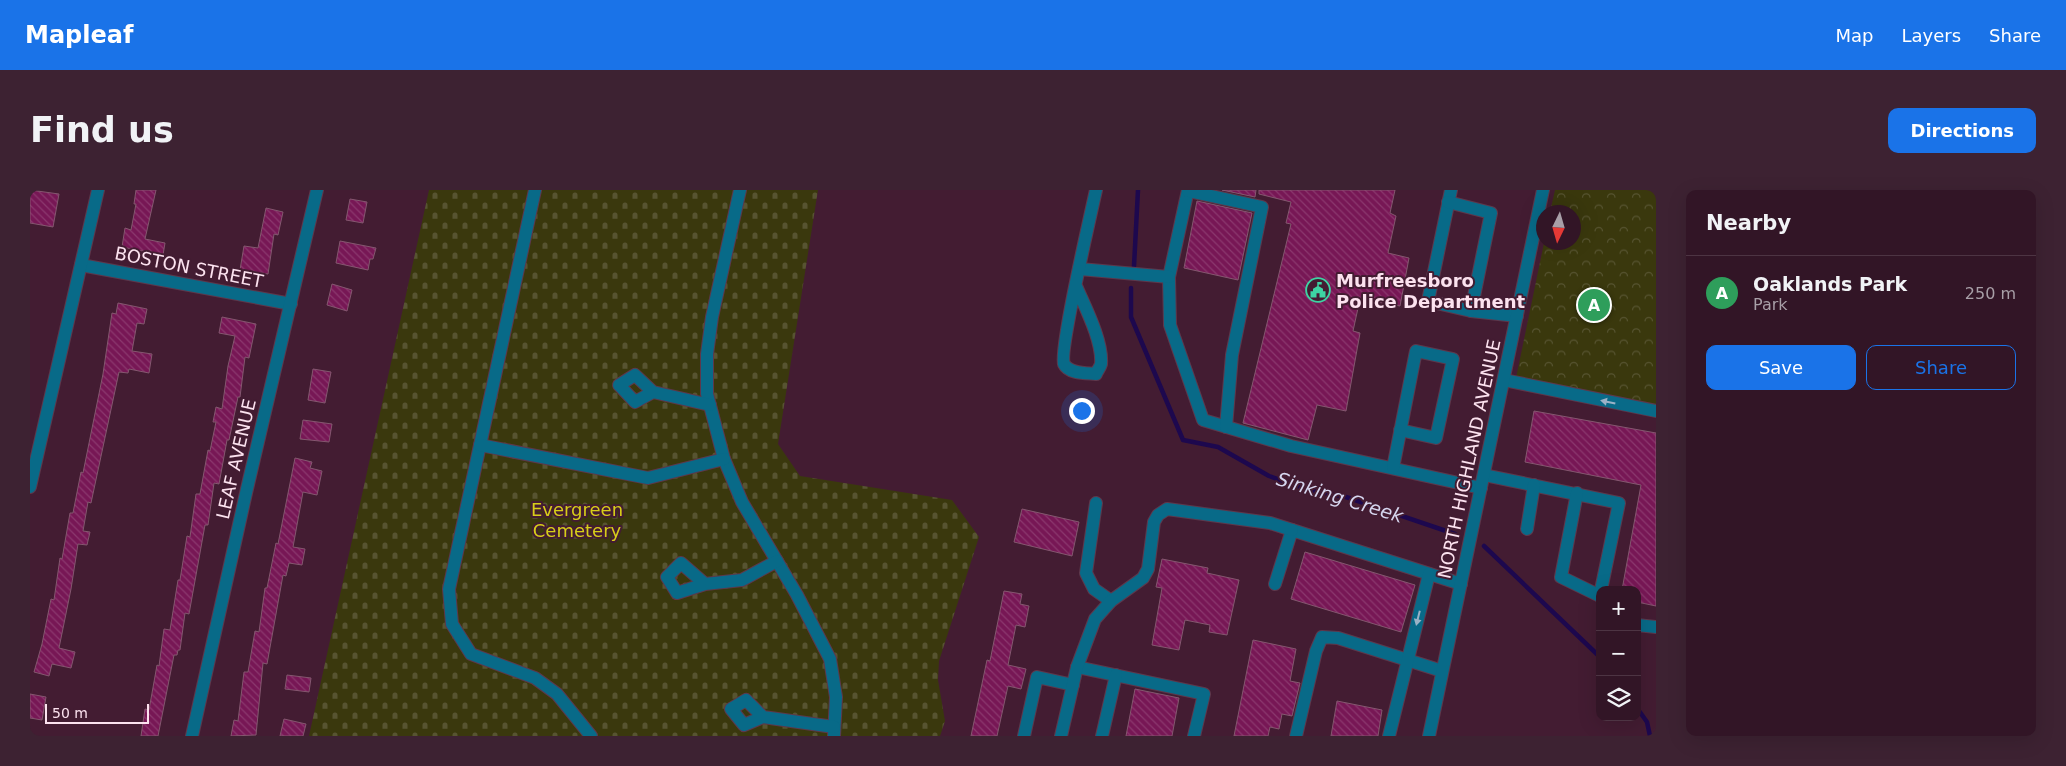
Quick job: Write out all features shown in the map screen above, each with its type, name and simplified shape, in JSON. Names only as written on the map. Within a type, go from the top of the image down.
[{"type":"street","points":[[30,487],[98,190]]},
{"type":"street","name":"LEAF AVENUE","points":[[192,736],[246,493],[317,190]]},
{"type":"street","points":[[535,190],[448,589],[452,624],[471,654],[535,678],[557,694],[591,736]]},
{"type":"street","points":[[740,190],[712,317],[707,354],[707,394],[724,459],[742,502],[777,561],[830,659],[836,697],[834,732],[763,717]]},
{"type":"street","points":[[1076,286],[1093,327],[1100,352],[1101,366],[1096,374],[1069,369],[1064,363],[1063,351],[1076,286],[1096,190]]},
{"type":"street","name":"NORTH HIGHLAND AVENUE","points":[[1429,736],[1543,190]]},
{"type":"street","points":[[1226,427],[1232,355],[1262,207],[1188,191],[1169,277],[1170,325],[1203,420],[1226,427],[1291,446],[1392,468],[1482,482],[1534,485],[1620,503],[1602,586]]},
{"type":"street","points":[[1471,311],[1491,213],[1450,196],[1428,301],[1471,311],[1517,316]]},
{"type":"street","name":"BOSTON STREET","points":[[81,265],[291,304]]},
{"type":"street","points":[[1080,269],[1169,277]]},
{"type":"street","points":[[1392,468],[1416,351],[1453,359],[1436,438],[1400,430]]},
{"type":"street","points":[[1504,380],[1656,411]]},
{"type":"street","points":[[652,392],[710,405]]},
{"type":"street","points":[[480,445],[648,478],[724,459]]},
{"type":"street","points":[[1527,529],[1534,485]]},
{"type":"street","points":[[1577,493],[1561,577],[1596,594]]},
{"type":"street","points":[[1096,503],[1086,573],[1094,588],[1111,601]]},
{"type":"street","points":[[1061,736],[1078,667],[1095,619],[1111,601],[1143,578],[1148,569],[1154,522],[1158,515],[1167,509],[1270,523],[1461,584]]},
{"type":"street","points":[[1275,584],[1292,530]]},
{"type":"street","points":[[705,584],[742,580],[777,561]]},
{"type":"street","points":[[1389,736],[1429,574]]},
{"type":"street","points":[[1641,625],[1656,627]]},
{"type":"street","points":[[1296,736],[1316,651],[1322,637],[1338,638],[1442,671]]},
{"type":"street","points":[[1078,667],[1204,694],[1194,736]]},
{"type":"street","points":[[1102,736],[1116,675]]},
{"type":"street","points":[[1024,736],[1037,677],[1073,685]]},
{"type":"green space","name":"Evergreen Cemetery","points":[[429,190],[818,190],[778,444],[800,476],[952,500],[979,537],[939,661],[938,680],[945,721],[940,736],[309,736]]},
{"type":"green space","points":[[1555,190],[1656,190],[1656,407],[1516,378],[1543,250],[1581,250],[1581,205],[1552,205]]},
{"type":"building","points":[[30,190],[59,194],[53,227],[30,223]]},
{"type":"building","points":[[136,190],[156,190],[145,239],[165,243],[163,255],[122,247],[125,228],[131,230],[136,204],[134,204]]},
{"type":"building","points":[[1222,190],[1256,190],[1255,197]]},
{"type":"building","name":"Murfreesboro Police Department","points":[[1259,190],[1395,190],[1390,213],[1396,216],[1388,253],[1409,258],[1400,306],[1360,299],[1353,331],[1360,333],[1346,411],[1317,405],[1308,440],[1243,423],[1291,224],[1286,223],[1291,202],[1259,194]]},
{"type":"building","points":[[350,199],[367,202],[363,223],[346,220]]},
{"type":"building","points":[[1197,201],[1252,213],[1238,280],[1184,268]]},
{"type":"building","points":[[266,208],[283,212],[278,235],[274,234],[268,274],[240,270],[244,246],[258,248]]},
{"type":"building","points":[[340,241],[376,248],[373,259],[370,259],[368,270],[336,263]]},
{"type":"building","points":[[332,284],[352,290],[347,311],[327,305]]},
{"type":"building","points":[[118,303],[147,309],[144,324],[137,323],[132,351],[152,354],[149,373],[129,369],[128,373],[119,372],[91,503],[88,502],[83,531],[90,532],[87,545],[78,544],[59,648],[75,652],[71,668],[52,664],[49,676],[34,672],[51,599],[54,600],[60,558],[62,559],[70,513],[73,513],[81,472],[83,473],[103,374],[112,313],[116,314]]},
{"type":"building","points":[[222,317],[256,324],[249,358],[245,357],[240,397],[238,397],[229,440],[227,440],[219,484],[214,483],[208,525],[205,525],[189,614],[185,613],[180,650],[178,650],[177,655],[174,655],[158,736],[141,736],[145,709],[149,710],[157,665],[159,666],[164,629],[170,630],[187,536],[190,537],[196,494],[200,494],[208,450],[210,451],[216,422],[213,422],[216,407],[222,409],[228,366],[235,336],[219,333]]},
{"type":"building","points":[[313,369],[331,372],[325,403],[308,400]]},
{"type":"building","points":[[1534,411],[1656,433],[1656,606],[1641,603],[1641,586],[1623,586],[1641,485],[1525,462]]},
{"type":"building","points":[[303,420],[332,424],[329,442],[300,439]]},
{"type":"building","points":[[295,458],[312,462],[310,468],[322,471],[317,495],[303,492],[293,547],[305,549],[302,565],[289,563],[286,576],[283,575],[267,664],[263,663],[256,735],[231,736],[234,720],[238,721],[244,672],[248,672],[255,631],[259,632],[265,588],[267,588],[276,543],[278,544]]},
{"type":"building","points":[[1022,509],[1079,522],[1072,556],[1014,542]]},
{"type":"building","points":[[1305,552],[1415,585],[1401,632],[1291,599]]},
{"type":"building","points":[[1162,559],[1208,568],[1207,573],[1239,580],[1227,635],[1209,632],[1210,625],[1185,620],[1179,650],[1152,645],[1162,588],[1156,587]]},
{"type":"building","points":[[1004,591],[1022,594],[1020,604],[1029,606],[1025,627],[1016,625],[1008,665],[1026,669],[1021,689],[1008,686],[997,736],[971,736],[987,660],[990,661]]},
{"type":"building","points":[[1253,640],[1296,649],[1290,681],[1300,683],[1292,716],[1282,714],[1279,729],[1270,727],[1268,736],[1234,736]]},
{"type":"building","points":[[287,675],[311,678],[309,692],[285,689]]},
{"type":"building","points":[[1135,689],[1179,698],[1172,736],[1126,736]]},
{"type":"building","points":[[30,694],[46,697],[42,720],[30,718]]},
{"type":"building","points":[[1337,701],[1382,710],[1378,736],[1331,736]]},
{"type":"building","points":[[284,719],[306,724],[303,736],[280,736]]},
{"type":"waterway","name":"Sinking Creek","points":[[1134,266],[1138,190]]},
{"type":"waterway","name":"Sinking Creek","points":[[1131,288],[1131,317],[1183,440],[1218,447],[1269,476],[1309,490],[1346,497],[1455,534]]},
{"type":"waterway","name":"Sinking Creek","points":[[1484,546],[1596,653]]},
{"type":"waterway","name":"Sinking Creek","points":[[1641,714],[1647,722],[1650,736]]},
{"type":"place","name":"Murfreesboro Police Department","points":[[1318,290]]},
{"type":"place","name":"Oaklands Park","points":[[1594,305]]}]
